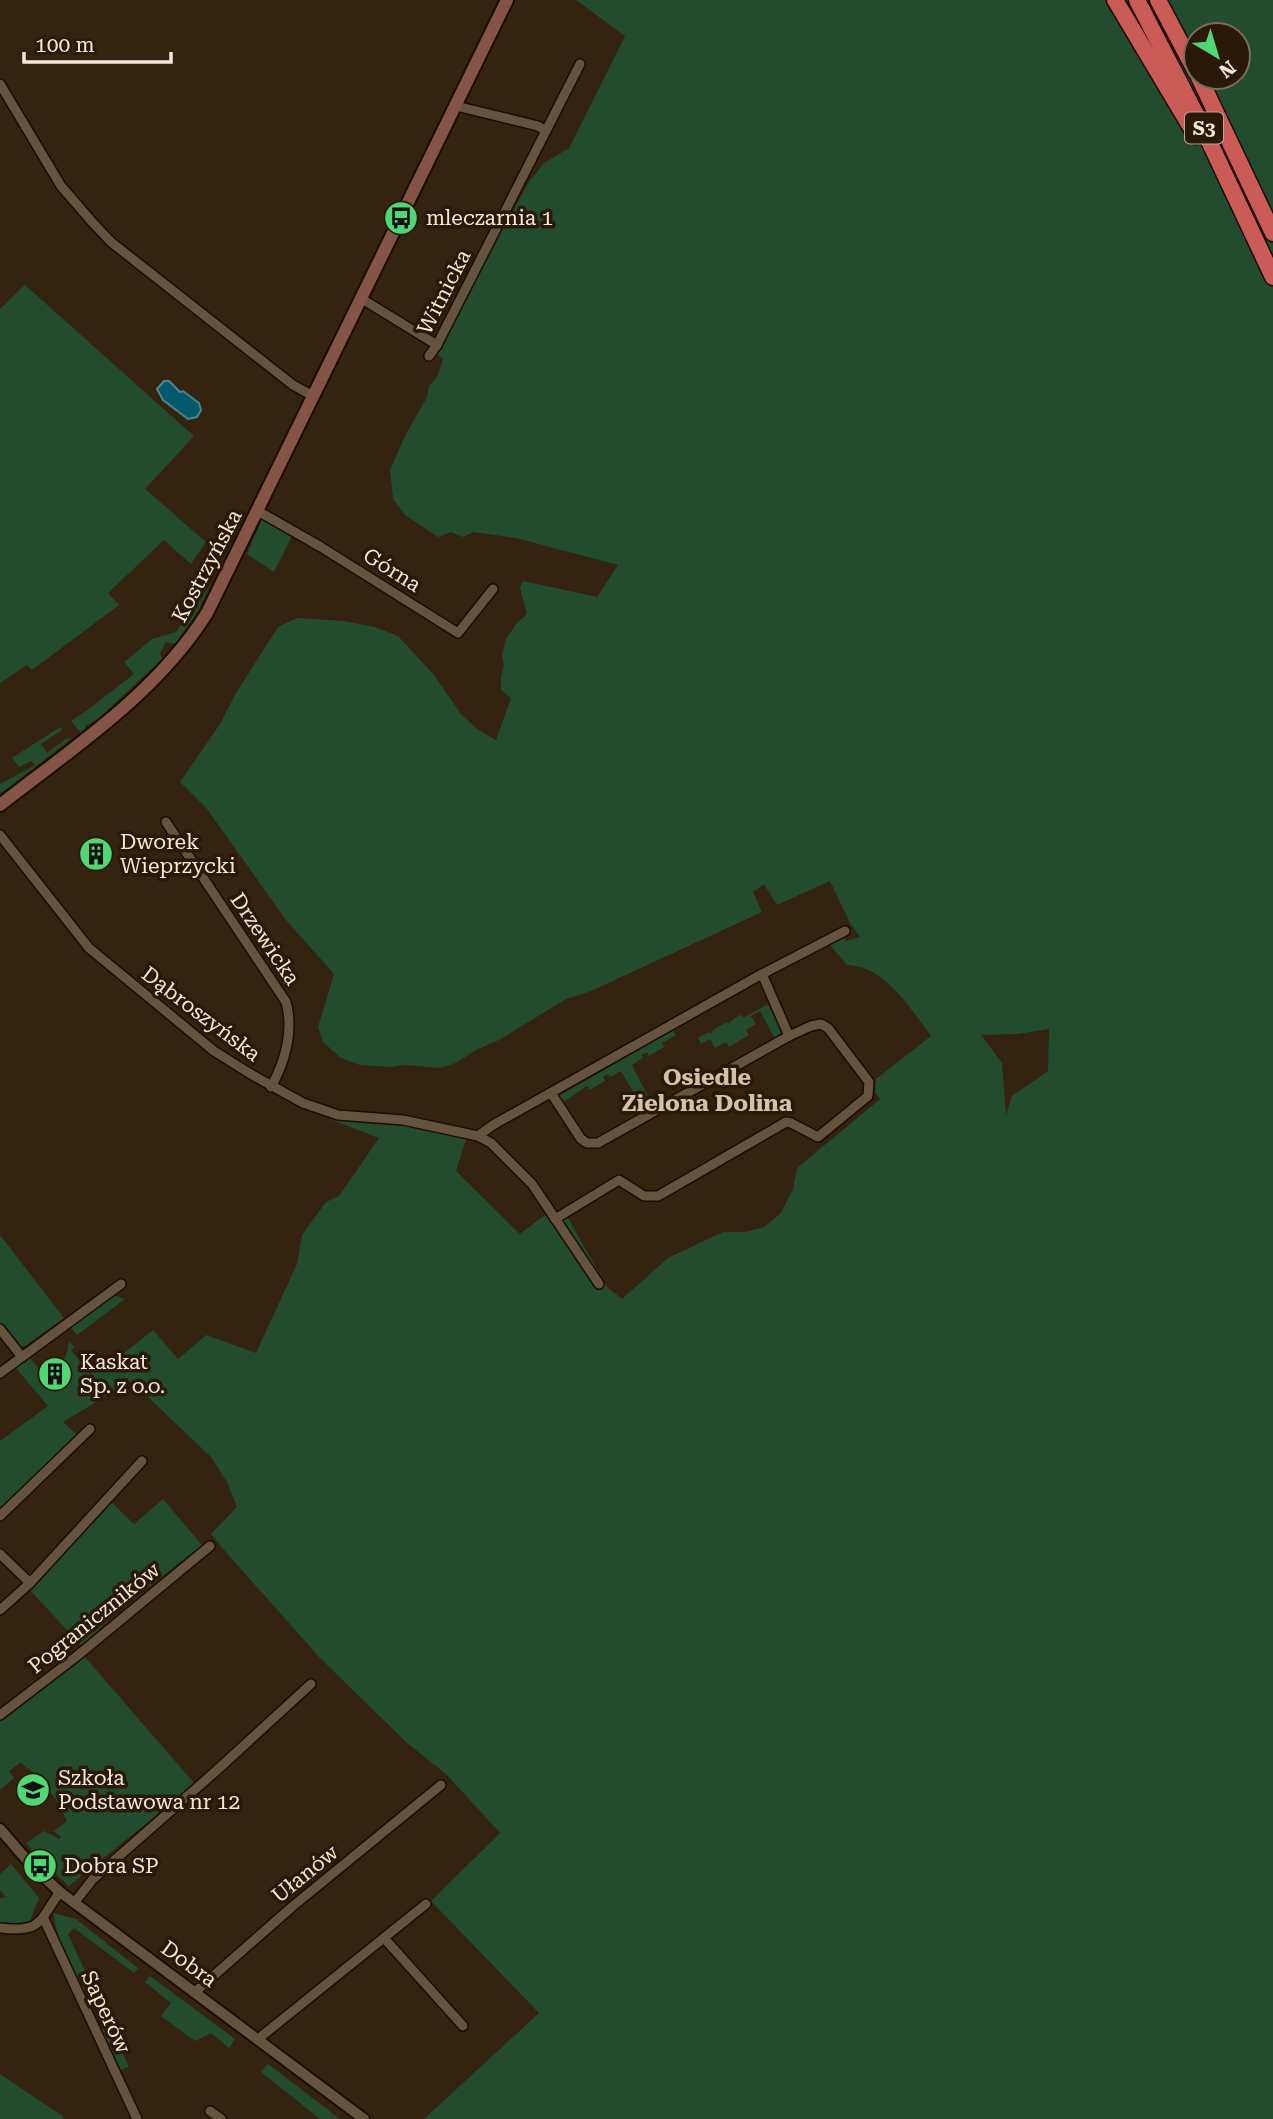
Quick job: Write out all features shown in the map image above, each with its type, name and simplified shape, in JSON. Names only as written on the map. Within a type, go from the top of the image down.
[{"type":"highway","points":[[1115,0],[1160,72],[1229,199],[1265,258]]},
{"type":"highway","name":"S3","points":[[1137,0],[1190,100],[1273,277]]},
{"type":"highway","points":[[1158,0],[1182,45]]},
{"type":"highway","name":"S3","points":[[1206,91],[1273,233]]},
{"type":"main road","name":"Kostrzyńska","points":[[0,805],[118,712],[180,652],[207,613],[507,0]]},
{"type":"street","name":"Witnicka","points":[[429,356],[580,64]]},
{"type":"street","points":[[0,84],[61,186],[111,242],[293,385],[313,396]]},
{"type":"street","points":[[456,106],[538,126],[546,131]]},
{"type":"street","points":[[362,299],[437,345]]},
{"type":"street","name":"Górna","points":[[258,511],[458,633],[493,589]]},
{"type":"street","name":"Drzewicka","points":[[166,822],[286,1002],[290,1024],[288,1039],[279,1072],[271,1087]]},
{"type":"street","name":"Dąbroszyńska","points":[[0,835],[89,948],[214,1051],[271,1087],[303,1103],[338,1115],[403,1120],[478,1136],[491,1143],[532,1184],[599,1284]]},
{"type":"street","points":[[478,1136],[762,974],[845,930]]},
{"type":"street","points":[[762,974],[789,1036]]},
{"type":"street","points":[[551,1093],[581,1139],[587,1143],[598,1143],[789,1036],[821,1024],[828,1028],[869,1082],[868,1096],[818,1137],[786,1122],[658,1196],[644,1196],[619,1180],[555,1219]]},
{"type":"street","points":[[0,1373],[121,1284]]},
{"type":"street","points":[[0,1329],[22,1357]]},
{"type":"street","points":[[0,1516],[90,1429]]},
{"type":"street","points":[[0,1610],[30,1583],[142,1461]]},
{"type":"street","name":"Pograniczników","points":[[0,1715],[77,1656],[210,1546]]},
{"type":"street","points":[[0,1554],[30,1583]]},
{"type":"street","points":[[74,1903],[93,1879],[311,1684]]},
{"type":"street","name":"Ułanów","points":[[194,1993],[283,1914],[441,1785]]},
{"type":"street","name":"Dobra","points":[[0,1829],[33,1867],[60,1892],[364,2119]]},
{"type":"street","points":[[0,1928],[18,1930],[44,1919],[60,1892]]},
{"type":"street","points":[[258,2039],[426,1904]]},
{"type":"street","name":"Saperów","points":[[44,1919],[137,2119]]},
{"type":"street","points":[[384,1938],[463,2026]]},
{"type":"street","points":[[210,2111],[221,2119]]},
{"type":"green space","points":[[576,0],[1273,0],[1273,2119],[424,2119],[539,2013],[431,1901],[500,1833],[446,1774],[407,1743],[320,1658],[223,1549],[211,1534],[237,1507],[227,1482],[211,1457],[131,1381],[63,1422],[77,1435],[0,1510],[0,1441],[48,1406],[15,1367],[29,1357],[56,1390],[72,1378],[61,1364],[69,1341],[74,1347],[71,1350],[90,1374],[104,1363],[108,1366],[153,1330],[178,1359],[206,1335],[256,1353],[297,1264],[302,1235],[326,1202],[339,1196],[379,1138],[329,1119],[417,1126],[466,1139],[456,1171],[520,1234],[545,1215],[567,1216],[607,1287],[622,1299],[668,1258],[723,1232],[745,1232],[764,1227],[781,1213],[793,1189],[797,1168],[880,1099],[875,1092],[876,1079],[931,1036],[895,990],[873,973],[861,967],[847,965],[828,943],[842,936],[847,941],[860,937],[850,923],[830,881],[777,905],[764,884],[753,892],[762,912],[591,991],[566,999],[456,1063],[439,1068],[360,1065],[341,1058],[323,1042],[318,1027],[334,974],[286,920],[207,809],[180,782],[220,724],[236,693],[278,627],[297,618],[344,621],[375,627],[398,636],[434,675],[461,714],[477,729],[496,740],[511,698],[501,690],[504,666],[502,655],[506,639],[527,614],[520,588],[523,581],[597,597],[618,565],[516,538],[473,532],[463,537],[451,532],[438,537],[405,515],[393,499],[390,470],[427,397],[429,386],[437,377],[443,359],[434,352],[529,182],[544,163],[569,148],[625,36]],"holes":[[[1049,1029],[1048,1071],[1012,1096],[1006,1115],[1002,1063],[981,1035],[1018,1034]]]},
{"type":"green space","points":[[25,285],[194,436],[145,489],[206,542],[191,564],[164,540],[108,593],[119,605],[32,670],[27,665],[0,683],[0,309]]},
{"type":"green space","points":[[262,519],[292,536],[274,572],[247,554]]},
{"type":"green space","points":[[211,583],[198,611],[175,644],[166,642],[160,653],[162,659],[98,719],[80,732],[71,721],[134,674],[124,662],[152,639],[176,632]]},
{"type":"green space","points":[[60,727],[62,730],[41,744],[47,753],[67,738],[71,739],[0,794],[0,784],[35,765],[31,761],[19,767],[12,758]]},
{"type":"green space","points":[[768,1004],[782,1031],[775,1039],[760,1011],[751,1016],[756,1024],[746,1030],[749,1035],[729,1047],[726,1042],[715,1048],[710,1039],[701,1044],[698,1038],[709,1032],[711,1034],[713,1030],[727,1022],[728,1024],[739,1015],[745,1017]]},
{"type":"green space","points":[[673,1030],[676,1035],[662,1043],[664,1047],[649,1056],[647,1052],[641,1055],[643,1058],[632,1065],[654,1108],[645,1113],[621,1071],[610,1077],[608,1074],[603,1077],[605,1081],[590,1090],[587,1086],[563,1102],[559,1096]]},
{"type":"green space","points":[[0,1235],[64,1318],[25,1346],[18,1346],[0,1323]]},
{"type":"green space","points":[[113,1295],[125,1299],[77,1335],[69,1325]]},
{"type":"green space","points":[[163,1499],[202,1545],[118,1611],[82,1646],[28,1588],[110,1501],[134,1524]]},
{"type":"green space","points":[[84,1656],[195,1784],[69,1886],[36,1856],[26,1843],[44,1831],[59,1839],[61,1837],[54,1831],[67,1821],[55,1798],[21,1762],[9,1771],[14,1778],[0,1790],[0,1719]]},
{"type":"green space","points":[[11,1864],[39,1898],[30,1921],[19,1924],[0,1923],[0,1898],[6,1897],[0,1890],[0,1874]]},
{"type":"green space","points":[[53,1913],[76,1919],[138,1968],[134,1973],[74,1928],[68,1934],[96,1995],[85,1997],[59,1941]]},
{"type":"green space","points":[[150,1976],[235,2039],[229,2048],[211,2033],[195,2041],[161,2016],[171,2003],[145,1982]]},
{"type":"green space","points":[[108,2021],[129,2067],[119,2070],[99,2027]]},
{"type":"green space","points":[[268,2064],[340,2119],[320,2119],[261,2072]]},
{"type":"green space","points":[[0,2074],[61,2115],[64,2119],[0,2119]]},
{"type":"water","points":[[164,381],[169,381],[180,392],[183,391],[199,403],[201,410],[197,417],[188,419],[163,400],[157,389]]},
{"type":"place","name":"mleczarnia 1","points":[[401,218]]},
{"type":"place","name":"Dworek Wieprzycki","points":[[96,854]]},
{"type":"place","name":"Kaskat Sp. z o.o.","points":[[55,1374]]},
{"type":"place","name":"Szkoła Podstawowa nr 12","points":[[33,1790]]},
{"type":"place","name":"Dobra SP","points":[[40,1866]]},
{"type":"district","name":"Osiedle Zielona Dolina","points":[[707,1090]]}]
